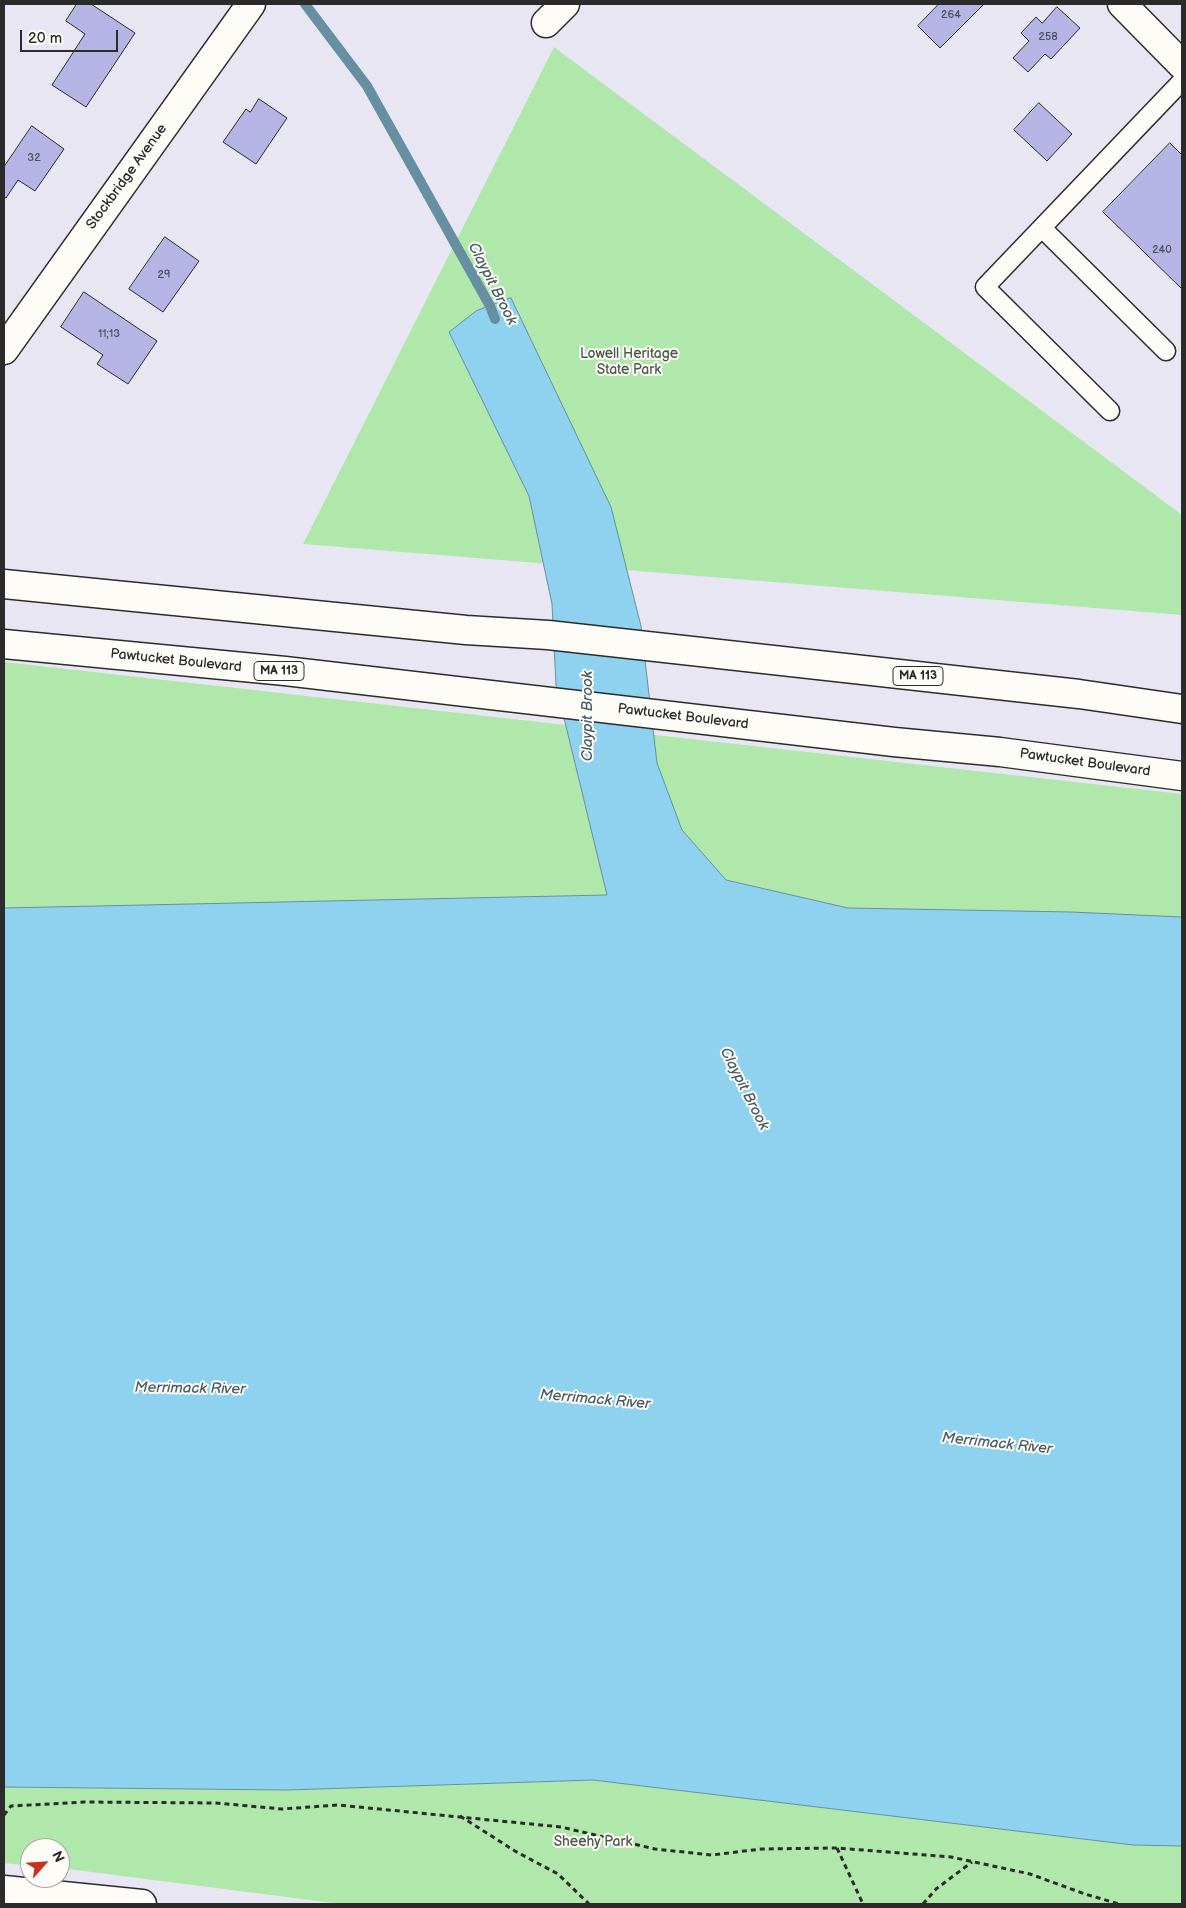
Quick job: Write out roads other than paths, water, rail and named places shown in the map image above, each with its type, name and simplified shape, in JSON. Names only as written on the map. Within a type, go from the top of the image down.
[{"type":"main road","name":"Stockbridge Avenue","points":[[4,350],[251,4]]},
{"type":"main road","points":[[546,23],[565,4]]},
{"type":"main road","points":[[1122,4],[1182,65]]},
{"type":"main road","name":"MA 113","points":[[4,584],[466,630],[548,635],[1069,693],[1182,709]]},
{"type":"main road","name":"Pawtucket Boulevard","points":[[4,644],[285,671],[894,742],[1000,752],[1182,776]]},
{"type":"main road","points":[[4,1890],[142,1904]]},
{"type":"lane","points":[[1110,411],[985,288],[1182,81]]},
{"type":"lane","points":[[1042,228],[1166,352]]},
{"type":"water","name":"Merrimack River","points":[[511,298],[611,507],[641,626],[657,763],[682,830],[726,880],[848,908],[1071,912],[1182,917],[1182,1846],[1133,1845],[593,1780],[287,1790],[4,1787],[4,908],[607,895],[556,685],[552,604],[529,496],[449,332],[476,311]]},
{"type":"waterway","name":"Claypit Brook","points":[[305,4],[367,86],[490,306],[495,319]]},
{"type":"park label","name":"Lowell Heritage State Park","points":[[629,362]]},
{"type":"park label","name":"Sheehy Park","points":[[593,1842]]}]
